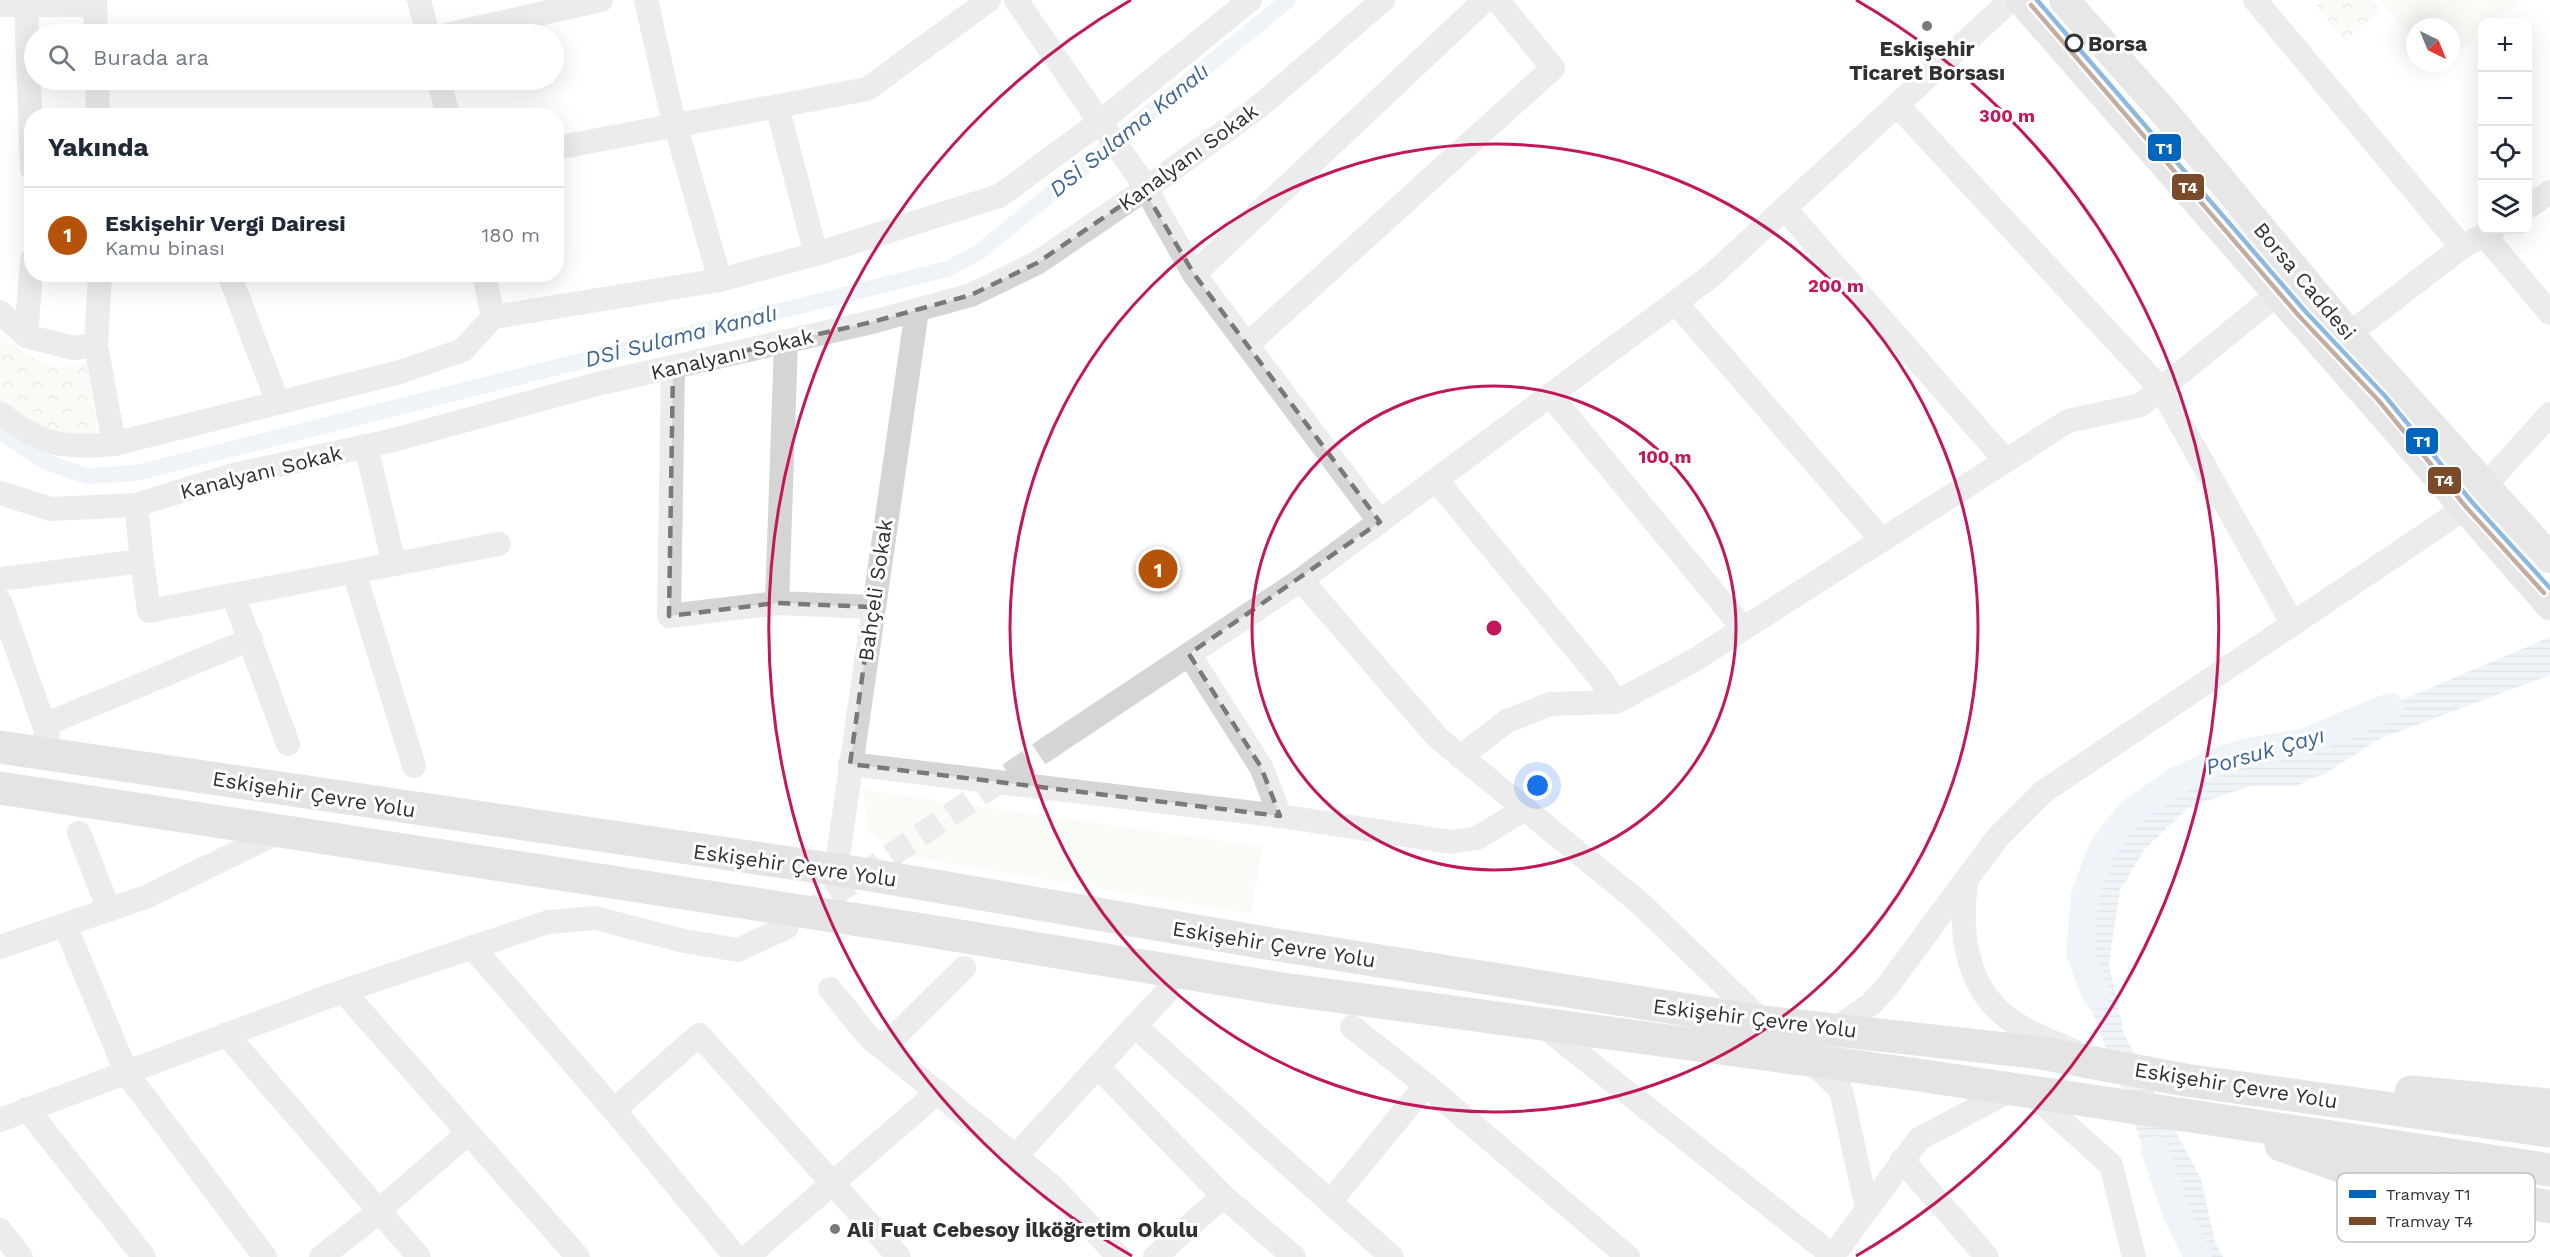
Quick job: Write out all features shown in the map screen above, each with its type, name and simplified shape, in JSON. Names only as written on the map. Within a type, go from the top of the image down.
[{"type":"highway","name":"Eskişehir Çevre Yolu","points":[[0,747],[836,870],[1266,943],[1763,1022],[2041,1053],[2185,1080],[2550,1131]]},
{"type":"highway","name":"Eskişehir Çevre Yolu","points":[[0,788],[911,928],[1276,988],[1810,1060],[2550,1170]]},
{"type":"highway","points":[[2185,1080],[2462,1095],[2550,1105]]},
{"type":"highway","points":[[2212,1121],[2365,1173]]},
{"type":"highway","points":[[2535,1204],[2550,1207]]},
{"type":"main road","name":"Borsa Caddesi","points":[[2021,0],[2276,295],[2550,605]]},
{"type":"main road","name":"Borsa Caddesi","points":[[2064,0],[2166,114],[2349,334],[2550,558]]},
{"type":"street","points":[[419,0],[425,24]]},
{"type":"street","points":[[494,24],[601,0]]},
{"type":"street","points":[[646,0],[675,124],[720,280]]},
{"type":"street","points":[[564,146],[867,89],[989,0]]},
{"type":"street","points":[[1016,0],[1141,184],[1194,274],[1380,522]]},
{"type":"street","points":[[0,413],[45,442],[79,447],[114,444],[400,372],[463,350],[493,317],[720,280],[816,254],[999,196],[1104,128],[1250,0]]},
{"type":"street","name":"Kanalyanı Sokak","points":[[0,493],[51,509],[136,505],[233,475],[366,446],[597,384],[786,342],[971,295],[1037,263],[1141,184],[1261,105],[1383,0]]},
{"type":"street","points":[[1194,274],[1485,0]]},
{"type":"street","points":[[1248,344],[1553,68],[1497,0]]},
{"type":"street","points":[[1054,744],[1301,580],[1711,276],[2011,0]]},
{"type":"street","points":[[2254,0],[2462,247]]},
{"type":"street","points":[[0,5],[26,6],[95,2],[96,24]]},
{"type":"street","points":[[26,6],[27,24]]},
{"type":"street","points":[[29,90],[30,108]]},
{"type":"street","points":[[97,90],[98,108]]},
{"type":"street","points":[[442,90],[446,108]]},
{"type":"street","points":[[1898,105],[2161,389],[2293,624]]},
{"type":"street","points":[[777,106],[816,254]]},
{"type":"street","points":[[2532,204],[2550,192]]},
{"type":"street","points":[[1785,209],[2006,460]]},
{"type":"street","points":[[2349,334],[2462,247],[2485,234]]},
{"type":"street","points":[[2490,234],[2550,313]]},
{"type":"street","points":[[26,336],[30,282]]},
{"type":"street","points":[[100,282],[96,345],[114,444]]},
{"type":"street","points":[[232,282],[278,403]]},
{"type":"street","points":[[486,282],[493,317]]},
{"type":"street","points":[[1460,757],[1507,721],[1550,704],[1616,702],[1693,660],[2068,421],[2141,405],[2276,295]]},
{"type":"street","points":[[1676,303],[1881,539]]},
{"type":"street","name":"Bahçeli Sokak","points":[[836,870],[872,607],[917,310]]},
{"type":"street","points":[[0,312],[26,336],[73,348],[96,345]]},
{"type":"street","points":[[777,603],[786,342]]},
{"type":"street","points":[[673,367],[669,616],[777,603],[872,607]]},
{"type":"street","points":[[1550,395],[1743,628]]},
{"type":"street","points":[[1835,1029],[1871,1004],[1886,988],[1967,875],[1997,838],[2043,792],[2465,508],[2487,487],[2550,414]]},
{"type":"street","points":[[366,446],[394,564]]},
{"type":"street","points":[[1436,480],[1600,678],[1616,702]]},
{"type":"street","points":[[136,505],[149,611],[499,544]]},
{"type":"street","points":[[0,579],[142,561]]},
{"type":"street","points":[[354,572],[414,766]]},
{"type":"street","points":[[1301,580],[1437,737],[1641,904],[1763,1022]]},
{"type":"street","points":[[232,595],[251,639],[288,744]]},
{"type":"street","points":[[0,601],[46,731],[251,639]]},
{"type":"street","points":[[1189,654],[1261,768],[1280,816]]},
{"type":"street","points":[[850,764],[1280,816],[1451,842],[1477,838],[1525,809]]},
{"type":"street","points":[[0,947],[146,897],[279,832]]},
{"type":"street","points":[[79,833],[109,910]]},
{"type":"street","points":[[1967,875],[1962,907],[1965,948],[1972,970],[1985,992],[2004,1015],[2098,1062]]},
{"type":"street","points":[[0,1120],[343,991],[548,922],[595,918],[684,941],[738,950],[787,927]]},
{"type":"street","points":[[65,925],[127,1074],[265,1257]]},
{"type":"street","points":[[472,947],[614,1110],[736,1257]]},
{"type":"street","points":[[883,1048],[964,968]]},
{"type":"street","points":[[830,989],[869,1036],[1051,1185],[1119,1257]]},
{"type":"street","points":[[343,991],[578,1257]]},
{"type":"street","points":[[1016,1156],[1166,993]]},
{"type":"street","points":[[1540,1024],[1832,1257],[1919,1139],[2021,1091],[2111,1165],[2134,1257]]},
{"type":"street","points":[[1135,1026],[1392,1257]]},
{"type":"street","points":[[1352,1027],[1425,1085],[1628,1257]]},
{"type":"street","points":[[226,1034],[419,1257]]},
{"type":"street","points":[[614,1110],[699,1035],[899,1257]]},
{"type":"street","points":[[1810,1060],[1841,1090],[1867,1209]]},
{"type":"street","points":[[1098,1067],[1223,1196],[1294,1257]]},
{"type":"street","points":[[1330,1202],[1425,1085]]},
{"type":"street","points":[[747,1257],[938,1092]]},
{"type":"street","points":[[27,1109],[144,1257]]},
{"type":"street","points":[[321,1257],[379,1211],[467,1134]]},
{"type":"street","points":[[1902,1160],[1987,1257]]},
{"type":"street","points":[[1155,1257],[1223,1196]]},
{"type":"street","points":[[0,1230],[21,1257]]},
{"type":"highlighted area","points":[[1144,190],[1194,274],[1380,522],[1189,654],[1261,767],[1280,816],[850,764],[872,607],[777,603],[669,616],[673,367],[872,322],[971,295],[1037,263]]},
{"type":"green space","points":[[2323,0],[2370,0],[2380,11],[2345,41],[2316,6]]},
{"type":"green space","points":[[2380,0],[2476,0],[2492,18],[2478,18],[2478,35],[2460,50],[2460,18],[2406,18],[2406,32]]},
{"type":"green space","points":[[2478,0],[2519,0],[2496,18],[2492,18]]},
{"type":"green space","points":[[0,334],[38,360],[60,368],[87,363],[97,433],[74,439],[43,432],[0,402]]},
{"type":"green space","points":[[863,790],[1262,846],[1251,914],[900,855],[867,830]]},
{"type":"shaded area","points":[[2550,637],[2550,675],[2379,739],[2328,772],[2296,786],[2250,786],[2188,808],[2145,849],[2120,890],[2109,963],[2124,1034],[2201,1179],[2215,1242],[2223,1257],[2196,1257],[2185,1213],[2145,1152],[2082,984],[2082,926],[2106,856],[2127,818],[2236,752],[2312,752],[2362,717]]},
{"type":"waterway","name":"DSİ Sulama Kanalı","points":[[0,432],[46,462],[87,476],[136,473],[947,269],[978,253],[1288,0]]},
{"type":"waterway","name":"Porsuk Çayı","points":[[2096,995],[2080,953],[2085,895],[2103,847],[2130,813],[2176,781],[2220,761],[2247,752],[2302,743],[2390,707]]},
{"type":"waterway","name":"Porsuk Çayı","points":[[2155,1150],[2176,1212],[2198,1257]]},
{"type":"tunnel","points":[[801,917],[1054,744]]},
{"type":"tram line","name":"T1","points":[[2037,0],[2305,311],[2385,396],[2472,502],[2550,588]]},
{"type":"tram line","name":"T4","points":[[2031,5],[2299,316],[2379,401],[2466,507],[2544,593]]},
{"type":"place","name":"Eskişehir Ticaret Borsası","points":[[1927,26]]},
{"type":"place","name":"Borsa","points":[[2074,43]]},
{"type":"place","name":"Eskişehir Vergi Dairesi","points":[[1158,569]]},
{"type":"place","name":"Ali Fuat Cebesoy İlköğretim Okulu","points":[[835,1229]]}]
